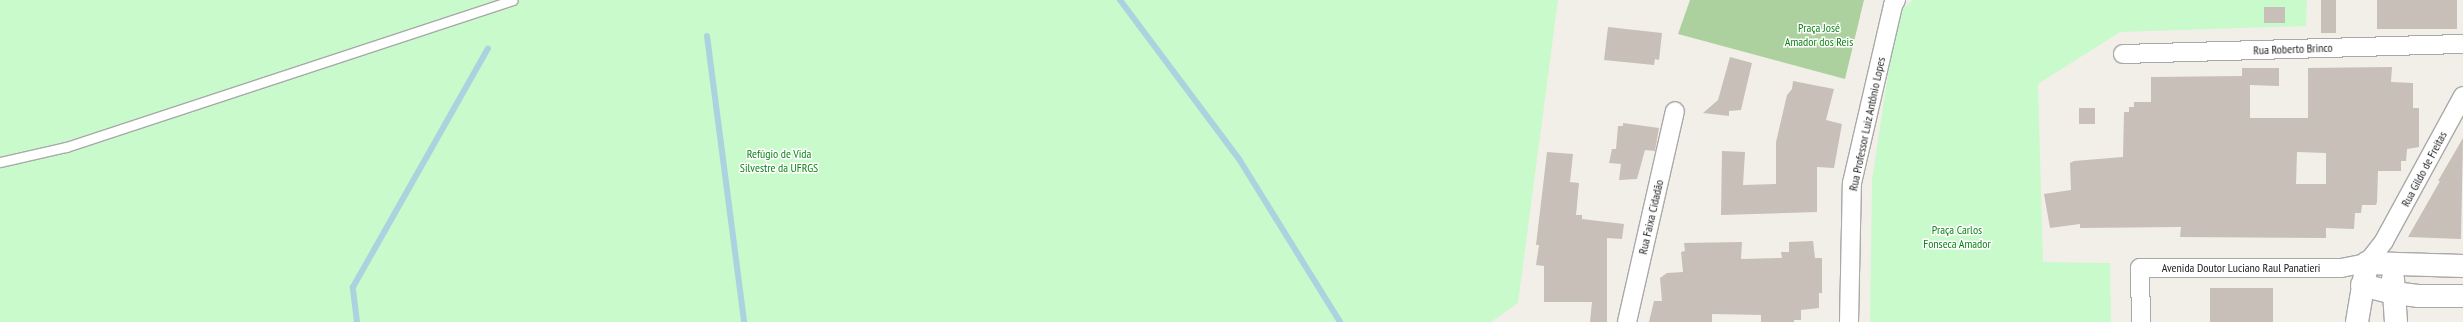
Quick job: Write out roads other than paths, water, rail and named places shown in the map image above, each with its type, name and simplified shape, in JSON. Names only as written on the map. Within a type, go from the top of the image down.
[{"type":"street","name":"Rua Professor Luiz Antônio Lopes","points":[[1849,322],[1852,183],[1893,5],[1896,0]]},
{"type":"street","name":"Rua Roberto Brinco","points":[[2123,54],[2463,44]]},
{"type":"street","name":"Rua Gildo de Freitas","points":[[2367,264],[2384,241],[2463,96]]},
{"type":"street","name":"Rua Faixa Cidadão","points":[[1627,322],[1675,111]]},
{"type":"street","points":[[2384,241],[2392,266],[2396,322]]},
{"type":"street","points":[[2357,322],[2362,285],[2367,264]]},
{"type":"street","name":"Avenida Doutor Luciano Raul Panatieri","points":[[2141,322],[2140,268],[2342,268],[2367,264],[2392,266],[2463,266]]},
{"type":"street","points":[[2342,268],[2362,285],[2394,293],[2418,296],[2463,296]]},
{"type":"lane","points":[[0,162],[66,147],[512,0]]},
{"type":"waterway","points":[[1120,0],[1239,159],[1340,322]]},
{"type":"waterway","points":[[707,36],[744,322]]},
{"type":"waterway","points":[[357,322],[353,287],[488,48]]},
{"type":"park label","name":"Praça José Amador dos Reis","points":[[1819,35]]},
{"type":"park label","name":"Refúgio de Vida Silvestre da UFRGS","points":[[779,161]]},
{"type":"park label","name":"Praça Carlos Fonseca Amador","points":[[1957,237]]}]
